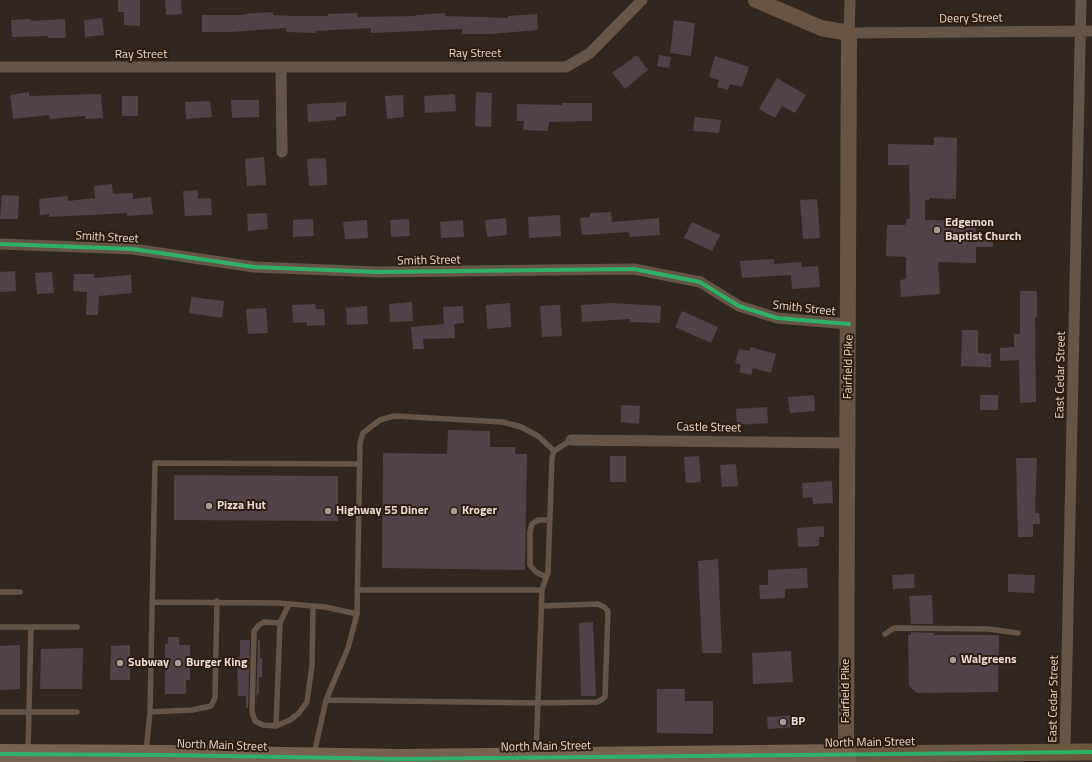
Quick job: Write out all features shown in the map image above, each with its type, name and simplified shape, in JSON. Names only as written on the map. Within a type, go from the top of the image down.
[{"type":"highway","name":"North Main Street","points":[[0,754],[34,757],[146,755],[215,759],[313,760],[846,758]]},
{"type":"main road","name":"North Main Street","points":[[846,758],[1036,756],[1065,751],[1092,752]]},
{"type":"street","name":"Ray Street","points":[[0,67],[566,67],[590,53],[642,0]]},
{"type":"street","points":[[756,0],[820,28],[849,33],[850,0]]},
{"type":"street","name":"East Cedar Street","points":[[1065,751],[1087,31],[1082,0]]},
{"type":"street","name":"Deery Street","points":[[849,33],[1087,31]]},
{"type":"street","name":"Fairfield Pike","points":[[846,758],[849,324],[849,33]]},
{"type":"street","points":[[281,67],[282,152]]},
{"type":"street","name":"Smith Street","points":[[0,244],[133,249],[254,267],[377,272],[634,269],[700,282],[739,306],[777,318],[849,324]]},
{"type":"street","name":"Castle Street","points":[[571,440],[848,443]]},
{"type":"lane","points":[[313,760],[326,700],[348,648],[356,614],[359,464],[360,443],[363,433],[380,420],[394,416],[504,422],[522,426],[538,436],[554,451]]},
{"type":"lane","points":[[545,759],[538,702],[542,590],[548,572],[552,458],[554,451],[571,440]]},
{"type":"lane","points":[[146,755],[150,712],[155,463],[359,464]]},
{"type":"lane","points":[[546,577],[536,572],[530,565],[530,531],[532,524],[538,520],[550,520]]},
{"type":"lane","points":[[357,590],[542,590]]},
{"type":"lane","points":[[0,592],[20,592]]},
{"type":"lane","points":[[152,602],[218,601],[289,604],[313,606],[356,614]]},
{"type":"lane","points":[[150,712],[192,710],[211,706],[216,698],[218,601]]},
{"type":"lane","points":[[276,726],[280,623],[289,604]]},
{"type":"lane","points":[[326,700],[597,702],[605,696],[608,612],[604,606],[598,604],[542,606]]},
{"type":"lane","points":[[280,623],[264,622],[259,624],[254,631],[253,641],[252,712],[255,721],[276,726],[290,720],[299,713],[307,702],[312,665],[313,606]]},
{"type":"lane","points":[[0,627],[77,627]]},
{"type":"lane","points":[[31,627],[28,712],[34,757]]},
{"type":"lane","points":[[885,634],[894,628],[988,629],[1018,633]]},
{"type":"lane","points":[[0,712],[77,712]]},
{"type":"building","points":[[118,0],[140,0],[140,26],[124,25],[124,12],[118,12]]},
{"type":"building","points":[[165,0],[181,0],[182,14],[166,15]]},
{"type":"building","points":[[273,12],[273,15],[295,16],[328,16],[328,14],[357,13],[358,17],[416,16],[445,13],[445,16],[508,18],[508,16],[537,14],[538,30],[491,34],[462,34],[462,29],[371,33],[371,28],[316,31],[316,33],[286,32],[286,28],[231,32],[202,32],[202,15],[244,15],[243,14]]},
{"type":"building","points":[[102,18],[104,35],[85,37],[84,20]]},
{"type":"building","points":[[31,19],[31,21],[65,19],[66,38],[48,38],[48,36],[12,37],[11,20]]},
{"type":"building","points":[[674,20],[695,23],[691,56],[670,53]]},
{"type":"building","points":[[637,55],[648,70],[625,89],[612,73]]},
{"type":"building","points":[[659,55],[671,57],[669,68],[657,66]]},
{"type":"building","points":[[715,56],[749,67],[742,87],[730,84],[728,90],[717,87],[719,80],[709,77]]},
{"type":"building","points":[[777,78],[806,95],[795,113],[782,106],[775,118],[759,109]]},
{"type":"building","points":[[29,92],[29,96],[101,94],[103,118],[85,119],[85,116],[50,119],[49,115],[13,119],[10,95]]},
{"type":"building","points":[[476,92],[492,93],[491,127],[475,126]]},
{"type":"building","points":[[455,94],[456,111],[425,113],[424,96]]},
{"type":"building","points":[[403,95],[404,117],[387,119],[385,96]]},
{"type":"building","points":[[122,96],[138,96],[138,116],[122,116]]},
{"type":"building","points":[[231,100],[259,100],[259,117],[232,118]]},
{"type":"building","points":[[210,101],[212,117],[186,119],[185,102]]},
{"type":"building","points":[[346,102],[346,116],[336,117],[336,120],[308,122],[307,104]]},
{"type":"building","points":[[562,103],[592,103],[592,121],[549,122],[548,131],[523,130],[524,121],[517,121],[517,104],[562,105]]},
{"type":"building","points":[[695,117],[721,120],[719,133],[693,131]]},
{"type":"building","points":[[934,137],[957,138],[956,199],[929,198],[929,200],[925,200],[925,220],[976,221],[976,236],[993,237],[993,247],[976,247],[976,263],[938,262],[940,294],[901,297],[900,280],[906,279],[906,257],[886,256],[887,225],[905,225],[907,219],[910,219],[909,165],[888,165],[888,144],[934,145]]},
{"type":"building","points":[[264,157],[266,185],[247,186],[245,159]]},
{"type":"building","points":[[326,158],[327,185],[309,186],[307,159]]},
{"type":"building","points":[[112,184],[113,194],[133,193],[133,199],[151,197],[153,214],[127,216],[127,213],[49,217],[49,214],[40,215],[39,199],[68,196],[68,201],[95,198],[94,186]]},
{"type":"building","points":[[198,190],[198,199],[211,198],[212,215],[185,216],[183,191]]},
{"type":"building","points":[[2,195],[19,196],[18,219],[0,219]]},
{"type":"building","points":[[817,199],[820,238],[803,239],[800,200]]},
{"type":"building","points":[[611,212],[612,222],[659,218],[660,235],[630,237],[629,232],[582,235],[580,218],[590,217],[590,213]]},
{"type":"building","points":[[267,213],[268,229],[248,231],[247,214]]},
{"type":"building","points":[[560,215],[561,236],[529,238],[528,217]]},
{"type":"building","points":[[506,218],[507,235],[487,237],[485,220]]},
{"type":"building","points":[[313,219],[314,236],[293,237],[293,220]]},
{"type":"building","points":[[409,219],[410,236],[391,237],[390,220]]},
{"type":"building","points":[[367,220],[368,238],[345,239],[343,222]]},
{"type":"building","points":[[463,220],[464,237],[441,238],[440,222]]},
{"type":"building","points":[[692,222],[720,235],[712,251],[684,238]]},
{"type":"building","points":[[774,259],[774,264],[801,262],[802,267],[818,266],[820,287],[792,289],[791,275],[742,278],[740,261]]},
{"type":"building","points":[[15,271],[16,291],[0,292],[0,272]]},
{"type":"building","points":[[52,272],[54,293],[37,294],[35,273]]},
{"type":"building","points":[[74,274],[94,274],[94,278],[131,275],[132,293],[99,296],[98,315],[86,315],[87,292],[73,291]]},
{"type":"building","points":[[1020,291],[1037,291],[1037,317],[1035,317],[1036,402],[1020,403],[1019,360],[1000,361],[1000,348],[1014,347],[1014,334],[1020,334]]},
{"type":"building","points":[[191,297],[224,301],[222,318],[189,313]]},
{"type":"building","points":[[412,302],[413,321],[390,322],[389,304]]},
{"type":"building","points":[[510,303],[511,327],[487,329],[486,305]]},
{"type":"building","points":[[612,303],[661,306],[660,323],[630,322],[630,319],[582,322],[581,305]]},
{"type":"building","points":[[315,304],[316,309],[324,309],[325,325],[307,326],[307,322],[293,323],[292,305]]},
{"type":"building","points":[[560,305],[562,336],[542,337],[540,306]]},
{"type":"building","points":[[367,306],[368,324],[347,325],[346,308]]},
{"type":"building","points":[[463,306],[464,323],[454,324],[455,338],[423,339],[424,349],[413,349],[411,327],[444,324],[443,307]]},
{"type":"building","points":[[266,308],[268,333],[248,334],[246,309]]},
{"type":"building","points":[[682,311],[718,327],[711,343],[675,327]]},
{"type":"building","points":[[962,330],[978,330],[978,353],[991,354],[991,367],[961,366]]},
{"type":"building","points":[[751,347],[776,354],[771,373],[753,368],[751,375],[739,372],[741,365],[735,363],[739,349],[749,351]]},
{"type":"building","points":[[814,395],[815,411],[790,413],[788,397]]},
{"type":"building","points":[[980,395],[998,395],[998,410],[980,410]]},
{"type":"building","points":[[621,405],[640,406],[639,424],[621,422]]},
{"type":"building","points":[[767,407],[768,423],[737,425],[736,409]]},
{"type":"building","name":"Kroger","points":[[448,430],[490,431],[490,447],[515,447],[515,454],[527,454],[525,570],[382,568],[383,453],[447,454]]},
{"type":"building","points":[[610,456],[626,456],[626,482],[610,482]]},
{"type":"building","points":[[699,456],[701,482],[686,483],[684,457]]},
{"type":"building","points":[[1016,458],[1037,458],[1035,513],[1039,513],[1040,524],[1033,524],[1033,537],[1018,537]]},
{"type":"building","points":[[736,464],[738,486],[722,487],[720,465]]},
{"type":"building","points":[[174,475],[338,476],[338,521],[174,520]]},
{"type":"building","points":[[832,481],[833,503],[813,504],[812,497],[803,498],[802,483]]},
{"type":"building","points":[[824,526],[824,537],[819,537],[819,546],[798,547],[797,528]]},
{"type":"building","points":[[718,559],[722,653],[702,653],[698,561]]},
{"type":"building","points":[[807,568],[808,588],[785,589],[785,598],[760,599],[759,585],[768,585],[768,570]]},
{"type":"building","points":[[914,574],[915,588],[893,589],[892,575]]},
{"type":"building","points":[[1008,574],[1035,575],[1034,593],[1008,592]]},
{"type":"building","points":[[932,595],[933,624],[911,624],[909,596]]},
{"type":"building","points":[[593,622],[596,696],[581,696],[579,623]]},
{"type":"building","name":"Walgreens","points":[[911,632],[934,633],[934,635],[999,635],[998,692],[917,693],[909,686],[908,635],[911,635]]},
{"type":"building","name":"Burger King","points":[[168,637],[179,637],[179,645],[190,645],[190,680],[186,680],[186,694],[165,694],[165,644],[168,644]]},
{"type":"building","points":[[240,640],[250,640],[248,708],[246,708],[246,696],[238,696],[237,657],[240,657]]},
{"type":"building","points":[[258,640],[260,640],[260,658],[262,658],[262,677],[259,677],[259,694],[257,694],[256,708]]},
{"type":"building","points":[[20,645],[20,689],[0,690],[0,646]]},
{"type":"building","name":"Subway","points":[[130,645],[130,680],[110,680],[111,646]]},
{"type":"building","points":[[83,648],[82,689],[40,689],[41,649]]},
{"type":"building","points":[[791,651],[793,682],[753,684],[752,653]]},
{"type":"building","points":[[657,689],[685,689],[685,701],[713,701],[713,734],[657,733]]},
{"type":"building","name":"BP","points":[[798,715],[798,727],[768,729],[767,717]]},
{"type":"cycle path","points":[[0,244],[133,249],[254,267],[377,272],[634,269],[700,282],[739,306],[777,318],[849,324]]},
{"type":"cycle path","points":[[0,754],[400,759],[1092,752]]},
{"type":"place","name":"Edgemon Baptist Church","points":[[937,230]]},
{"type":"place","name":"Pizza Hut","points":[[209,506]]},
{"type":"place","name":"Highway 55 Diner","points":[[328,511]]},
{"type":"place","name":"Kroger","points":[[454,511]]},
{"type":"place","name":"Walgreens","points":[[953,660]]},
{"type":"place","name":"Subway","points":[[120,663]]},
{"type":"place","name":"Burger King","points":[[178,663]]},
{"type":"place","name":"BP","points":[[783,722]]}]
